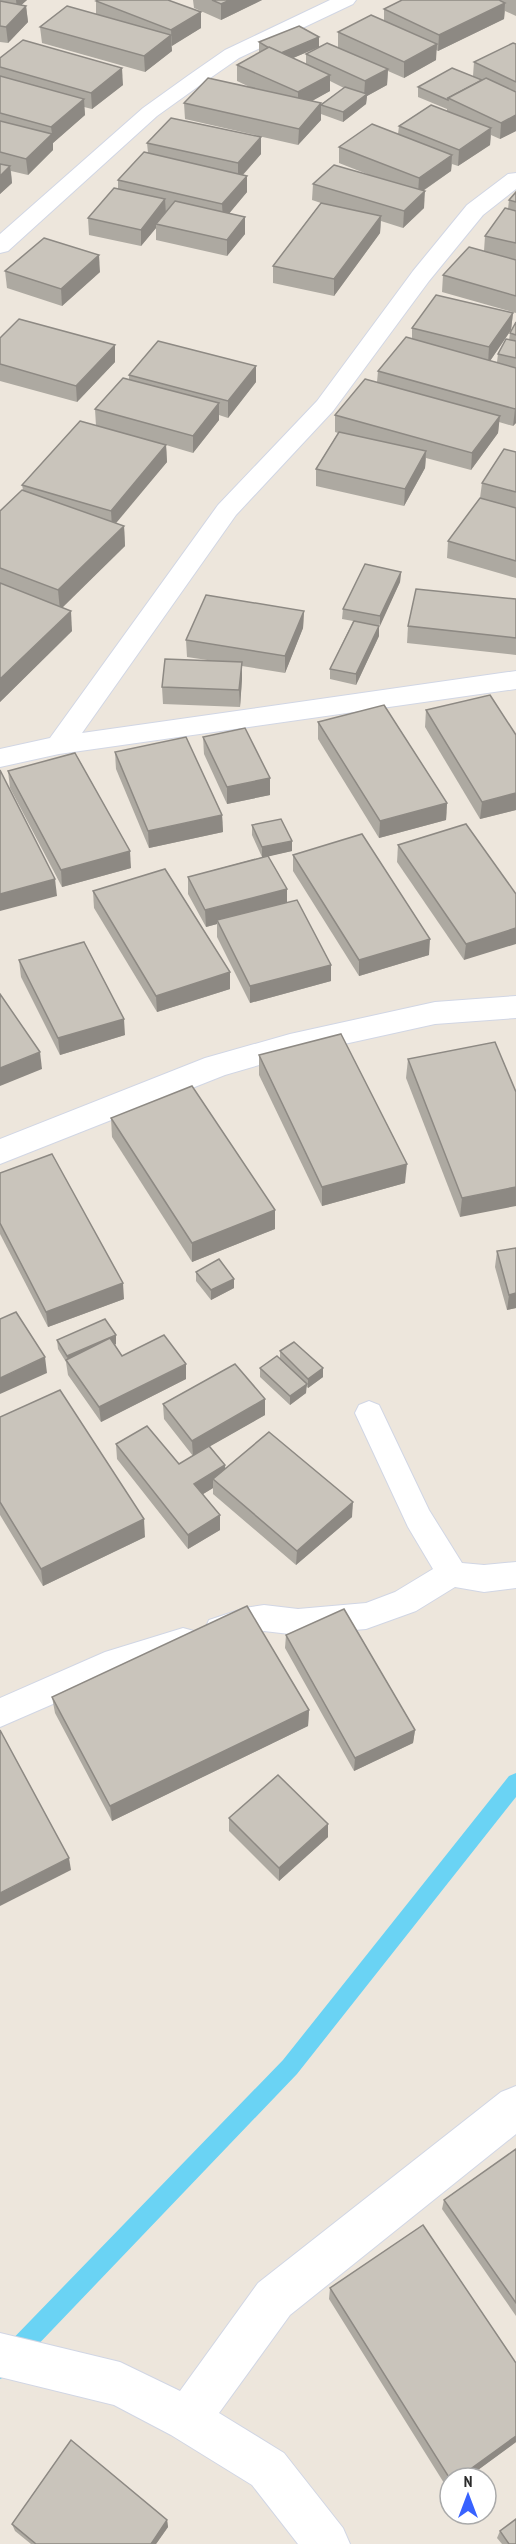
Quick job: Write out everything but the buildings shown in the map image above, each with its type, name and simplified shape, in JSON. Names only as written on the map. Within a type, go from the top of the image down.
[{"type":"street","points":[[0,246],[150,112],[196,79],[232,54],[346,0]]},
{"type":"street","points":[[59,745],[227,510],[325,406],[421,276],[475,210],[516,179]]},
{"type":"street","points":[[0,758],[59,745],[516,680]]},
{"type":"street","points":[[0,1152],[216,1066],[290,1045],[435,1014],[516,1007]]},
{"type":"street","points":[[187,2420],[274,2299],[516,2107]]},
{"type":"street","points":[[0,2355],[120,2384],[187,2420],[268,2469],[327,2544]]},
{"type":"lane","points":[[369,1413],[418,1518],[452,1573],[473,1580],[493,1580],[516,1575]]},
{"type":"lane","points":[[0,1713],[116,1662],[245,1621],[264,1618],[298,1622],[366,1616],[405,1602],[452,1573]]},
{"type":"waterway","points":[[0,2368],[290,2067],[516,1782]]}]
